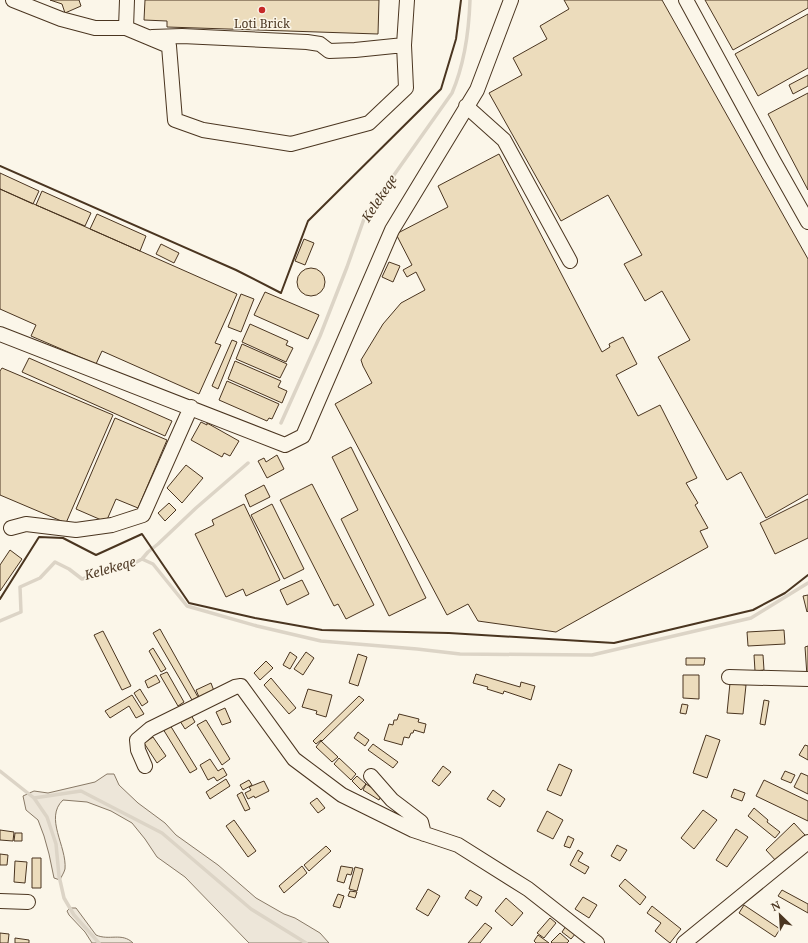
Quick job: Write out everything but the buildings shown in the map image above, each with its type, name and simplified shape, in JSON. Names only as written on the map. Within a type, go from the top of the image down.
[{"type":"street","points":[[13,0],[61,18],[95,28],[126,28],[169,46],[175,120],[202,130],[291,144],[369,123],[406,88],[404,45],[407,0]]},
{"type":"street","points":[[126,28],[128,0]]},
{"type":"street","points":[[0,334],[191,407],[285,445],[303,436],[392,230],[477,90],[511,0]]},
{"type":"street","points":[[686,0],[808,222]]},
{"type":"street","points":[[147,37],[182,36],[307,42],[320,44],[329,51],[404,45]]},
{"type":"street","points":[[466,106],[504,140],[570,261]]},
{"type":"street","points":[[11,528],[26,524],[76,530],[112,525],[143,515],[191,407]]},
{"type":"street","points":[[729,677],[808,679]]},
{"type":"street","points":[[145,766],[138,750],[137,740],[150,730],[235,687],[241,686],[294,759],[342,795],[413,830],[458,845],[528,889],[597,943]]},
{"type":"street","points":[[371,776],[392,800],[421,822],[424,834]]},
{"type":"street","points":[[684,943],[808,842]]},
{"type":"street","points":[[0,901],[28,902]]},
{"type":"shaded area","points":[[107,774],[114,774],[119,785],[138,803],[165,823],[176,835],[218,865],[256,898],[320,933],[329,943],[249,943],[185,877],[157,857],[132,823],[111,811],[87,802],[63,800],[58,807],[56,824],[65,860],[65,869],[60,880],[54,878],[49,854],[38,820],[26,810],[23,796],[34,791],[48,793],[95,782]]},
{"type":"shaded area","points":[[70,908],[76,908],[96,935],[101,937],[120,937],[133,943],[92,943],[85,932],[69,915],[67,911]]},
{"type":"waterway","name":"Kelekeqe","points":[[281,423],[320,336],[365,216],[452,93],[460,71],[465,47],[470,0]]},
{"type":"waterway","name":"Kelekeqe","points":[[0,621],[21,612],[20,587],[40,578],[55,562],[69,569],[82,579],[131,565],[142,559],[196,508],[248,463]]},
{"type":"waterway","points":[[142,559],[153,564],[187,606],[257,626],[321,641],[460,654],[592,655],[751,618],[808,583]]},
{"type":"waterway","points":[[0,771],[34,798],[47,817],[56,844],[59,876],[64,898],[74,915],[99,943]]},
{"type":"waterway","points":[[34,798],[81,791],[162,833],[251,909],[306,943]]},
{"type":"wall","points":[[0,166],[236,270],[281,293],[308,221],[441,89],[456,39],[461,0]]},
{"type":"wall","points":[[0,599],[39,537],[63,538],[96,555],[142,534],[189,603],[255,618],[322,630],[449,633],[614,643],[753,610],[785,593],[808,575]]},
{"type":"place","name":"Loti Brick","points":[[262,10]]}]
